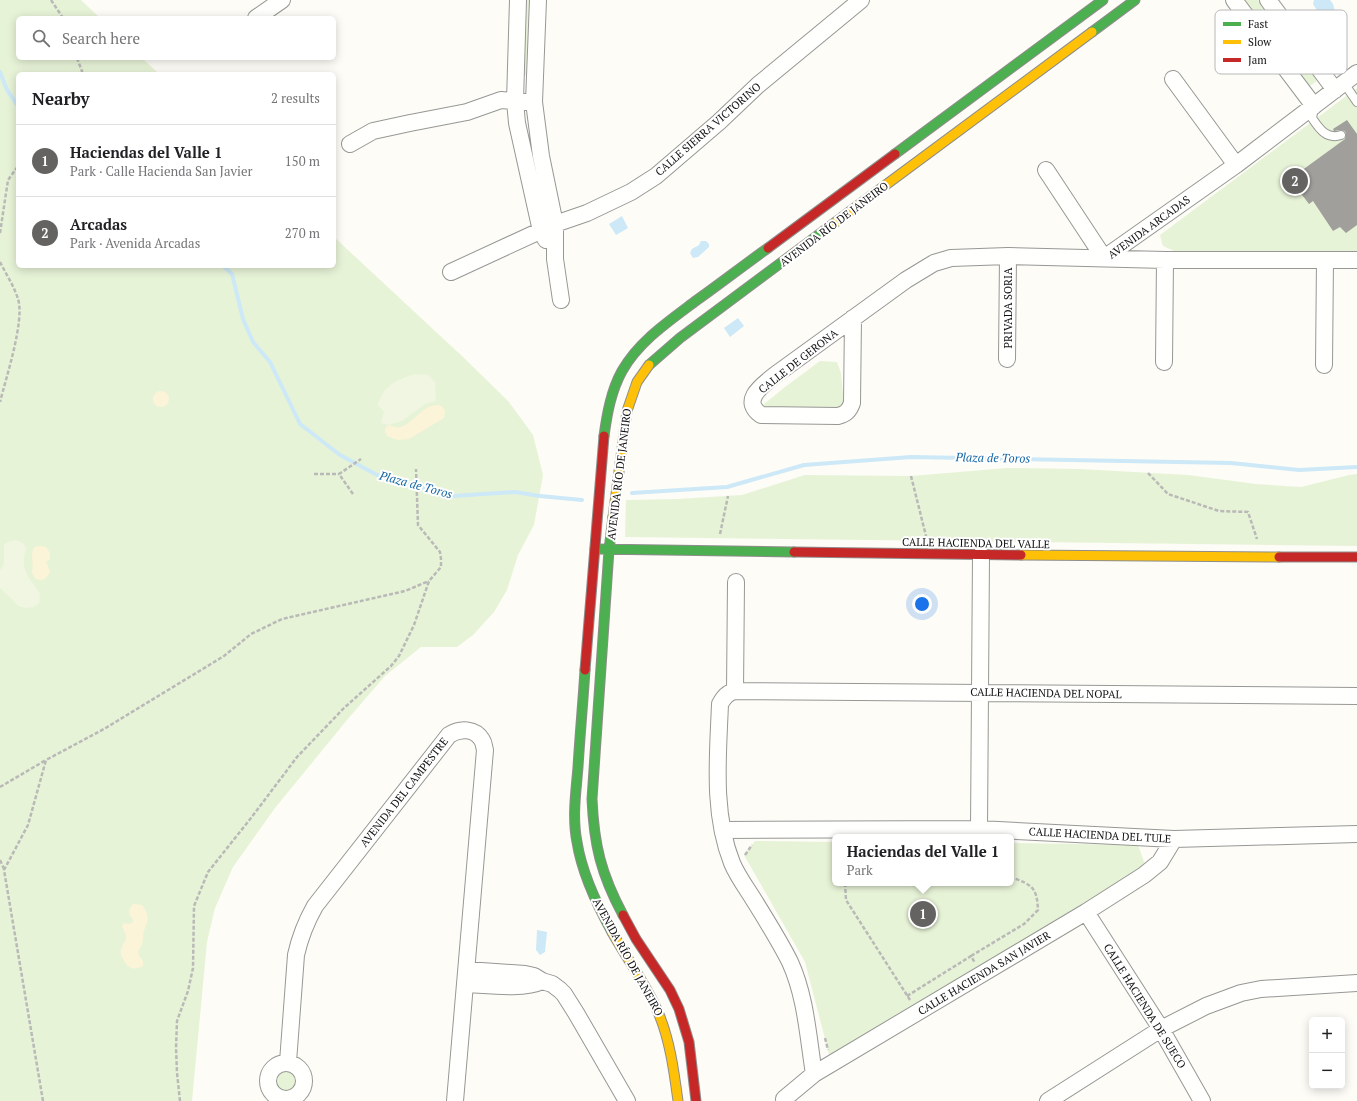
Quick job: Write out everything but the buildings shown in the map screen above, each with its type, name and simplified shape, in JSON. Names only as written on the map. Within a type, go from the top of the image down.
[{"type":"main road","name":"AVENIDA RÍO DE JANEIRO","points":[[678,1101],[670,1047],[664,1024],[647,990],[612,933],[592,891],[582,864],[577,842],[574,811],[594,549],[607,413],[614,387],[622,370],[637,350],[666,324],[1103,0]]},
{"type":"main road","name":"AVENIDA RÍO DE JANEIRO","points":[[696,1101],[687,1034],[679,1009],[671,991],[636,938],[607,884],[600,863],[593,821],[592,799],[609,550],[627,407],[634,389],[650,364],[680,338],[1135,0]]},
{"type":"main road","name":"CALLE HACIENDA DEL VALLE","points":[[594,549],[981,555],[1357,557]]},
{"type":"street","points":[[259,16],[282,0]]},
{"type":"street","points":[[518,0],[515,101],[517,124],[541,231],[555,259]]},
{"type":"street","points":[[538,0],[534,102],[541,156],[555,224],[555,259],[561,300]]},
{"type":"street","name":"CALLE SIERRA VICTORINO","points":[[452,272],[555,224],[587,213],[631,192],[656,176],[690,148],[758,85],[861,0]]},
{"type":"street","points":[[1234,0],[1242,10]]},
{"type":"street","points":[[1268,0],[1276,10]]},
{"type":"street","points":[[1290,74],[1314,106]]},
{"type":"street","points":[[1329,74],[1340,87]]},
{"type":"street","name":"AVENIDA ARCADAS","points":[[1104,258],[1236,164],[1357,74]]},
{"type":"street","points":[[1173,79],[1236,164]]},
{"type":"street","points":[[350,144],[372,131],[410,122],[467,112],[501,100],[534,102]]},
{"type":"street","points":[[1046,170],[1104,258]]},
{"type":"street","name":"CALLE DE GERONA","points":[[853,318],[852,403],[849,410],[844,415],[761,415],[756,411],[753,407],[753,402],[754,395],[758,389],[775,375],[853,318],[906,280],[934,263],[951,258],[1008,256],[1104,258]]},
{"type":"street","name":"PRIVADA SORIA","points":[[1007,359],[1008,256]]},
{"type":"street","name":"AVENIDA ARCADAS","points":[[1104,258],[1166,260],[1357,260]]},
{"type":"street","points":[[1164,362],[1166,260]]},
{"type":"street","points":[[1324,365],[1325,260]]},
{"type":"street","points":[[979,830],[981,555]]},
{"type":"street","points":[[736,582],[735,690],[723,697],[720,704],[718,800],[722,830],[732,862],[790,962],[798,983],[804,1007],[814,1074]]},
{"type":"street","name":"CALLE HACIENDA DEL NOPAL","points":[[735,690],[1357,696]]},
{"type":"street","name":"AVENIDA DEL CAMPESTRE","points":[[288,1062],[296,955],[300,937],[306,921],[315,906],[449,735],[455,731],[465,729],[475,733],[482,741],[485,750],[455,1101]]},
{"type":"street","name":"CALLE HACIENDA DEL TULE","points":[[722,830],[979,830],[1174,839],[1357,834]]},
{"type":"street","name":"CALLE HACIENDA SAN JAVIER","points":[[784,1099],[800,1095],[814,1074],[1086,912],[1152,870],[1160,862],[1174,839]]},
{"type":"street","name":"CALLE HACIENDA DE SUECO","points":[[1086,912],[1160,1030],[1202,1101]]},
{"type":"street","points":[[466,977],[518,986],[535,984],[542,981],[552,984],[564,994],[621,1097]]},
{"type":"street","points":[[1048,1101],[1160,1030],[1206,1006],[1241,993],[1261,989],[1286,986],[1357,983]]},
{"type":"street","points":[[282,1062],[288,1062],[298,1067],[304,1077],[304,1082],[302,1088],[295,1096],[284,1100],[274,1095],[270,1091],[267,1081],[273,1067],[282,1062]]},
{"type":"lane","points":[[1340,87],[1357,102]]},
{"type":"lane","points":[[1314,106],[1312,118],[1323,133],[1335,137],[1341,135]]},
{"type":"path","points":[[51,0],[62,16]]},
{"type":"path","points":[[78,60],[82,72]]},
{"type":"path","points":[[0,233],[8,180],[16,169]]},
{"type":"path","points":[[0,262],[18,298],[20,309],[18,328],[0,402]]},
{"type":"path","points":[[314,474],[339,474],[361,459]]},
{"type":"path","points":[[180,1101],[176,1054],[177,1021],[188,991],[193,968],[194,906],[208,872],[297,757],[344,708],[391,666],[399,656],[414,625],[429,581],[441,567],[440,552],[418,525],[416,469]]},
{"type":"path","points":[[1148,473],[1168,494],[1219,511],[1248,512],[1259,545]]},
{"type":"path","points":[[339,474],[353,494]]},
{"type":"path","points":[[911,476],[927,541]]},
{"type":"path","points":[[720,538],[728,496]]},
{"type":"path","points":[[0,787],[104,729],[217,660],[251,634],[282,619],[405,591],[429,581]]},
{"type":"path","points":[[4,870],[28,825],[46,760]]},
{"type":"path","points":[[744,855],[748,862]]},
{"type":"path","points":[[0,860],[4,870],[43,1101]]},
{"type":"path","points":[[971,956],[1024,924],[1038,910],[1037,895],[1028,883],[1014,878]]},
{"type":"path","points":[[845,886],[846,900],[911,1001]]},
{"type":"path","points":[[824,1036],[828,1051]]},
{"type":"green space","points":[[0,0],[81,0],[98,16],[16,16],[16,60],[144,60],[157,72],[16,72],[16,268],[336,268],[336,239],[509,402],[533,435],[543,475],[534,525],[518,555],[507,590],[494,612],[473,635],[457,647],[421,647],[385,676],[275,808],[233,867],[215,908],[207,942],[192,1101],[0,1101]]},
{"type":"green space","points":[[524,0],[533,0],[531,76],[521,75]]},
{"type":"green space","points":[[1243,0],[1258,0],[1266,10],[1250,10]]},
{"type":"green space","points":[[1296,74],[1316,74],[1316,82],[1306,88]]},
{"type":"green space","points":[[1357,88],[1357,253],[1178,253],[1163,246],[1160,235]]},
{"type":"green space","points":[[820,361],[837,362],[841,373],[844,405],[831,418],[766,415],[763,405]]},
{"type":"green space","points":[[414,374],[428,375],[435,382],[436,401],[425,404],[402,421],[388,425],[381,423],[384,412],[378,405],[383,393],[396,381]]},
{"type":"green space","points":[[1007,468],[1080,469],[1188,475],[1256,484],[1301,487],[1357,474],[1357,546],[625,537],[626,500],[678,499],[742,495],[805,475],[911,476]]},
{"type":"green space","points":[[16,540],[23,543],[26,549],[24,557],[25,569],[29,578],[40,594],[39,603],[34,607],[26,608],[18,606],[0,588],[0,571],[4,564],[4,544]]},
{"type":"green space","points":[[755,841],[832,842],[832,886],[1014,886],[1014,843],[1138,845],[1146,867],[830,1058],[805,962],[744,855]]},
{"type":"green space","points":[[285,1069],[289,1070],[295,1076],[295,1084],[289,1090],[285,1091],[281,1090],[275,1084],[274,1080],[275,1076],[281,1070]]},
{"type":"sand","points":[[161,391],[167,393],[169,399],[167,405],[161,407],[155,405],[153,399],[155,393]]},
{"type":"sand","points":[[436,405],[442,406],[445,411],[444,418],[409,439],[398,440],[387,436],[385,431],[386,427],[390,425],[400,427],[405,425],[428,407]]},
{"type":"sand","points":[[34,547],[46,547],[50,553],[50,559],[46,562],[50,572],[46,578],[42,580],[36,579],[32,573],[33,550]]},
{"type":"sand","points":[[133,904],[142,905],[148,918],[142,944],[138,951],[139,956],[143,961],[143,966],[136,968],[131,968],[127,965],[122,958],[121,953],[126,937],[122,926],[124,923],[129,924],[133,922],[129,910]]},
{"type":"water","points":[[1314,0],[1330,0],[1335,10],[1317,10],[1313,4]]},
{"type":"water","points":[[622,216],[628,228],[616,235],[609,224]]},
{"type":"water","points":[[701,241],[706,241],[709,244],[709,247],[698,257],[693,258],[690,253],[692,249],[699,245]]},
{"type":"water","points":[[738,318],[744,326],[730,337],[724,328]]},
{"type":"water","points":[[537,930],[547,932],[545,952],[540,955],[536,950]]},
{"type":"waterway","name":"Plaza de Toros","points":[[0,72],[7,90],[16,103]]},
{"type":"waterway","name":"Plaza de Toros","points":[[225,268],[232,274],[243,319],[253,342],[270,362],[300,424],[340,455],[379,476],[453,496],[515,492],[582,500]]},
{"type":"waterway","name":"Plaza de Toros","points":[[632,493],[727,487],[804,465],[911,457],[1231,463],[1299,470],[1357,467]]},
{"type":"traffic: fast","points":[[895,154],[1103,0]]},
{"type":"traffic: fast","points":[[1092,32],[1135,0]]},
{"type":"traffic: fast","points":[[649,365],[680,338],[829,227]]},
{"type":"traffic: fast","points":[[604,436],[608,411],[615,386],[622,371],[637,350],[665,324],[768,248]]},
{"type":"traffic: fast","points":[[613,517],[609,550],[592,799],[593,816],[600,859],[609,886],[623,915]]},
{"type":"traffic: fast","points":[[595,549],[794,552]]},
{"type":"traffic: fast","points":[[585,670],[575,804],[576,833],[582,866],[596,900],[612,932]]},
{"type":"traffic: slow","points":[[829,227],[1092,32]]},
{"type":"traffic: slow","points":[[613,517],[627,411],[637,382],[649,365]]},
{"type":"traffic: slow","points":[[1021,555],[1279,557]]},
{"type":"traffic: slow","points":[[612,932],[658,1012],[669,1045],[678,1101]]},
{"type":"traffic: jam","points":[[768,248],[895,154]]},
{"type":"traffic: jam","points":[[585,670],[604,436]]},
{"type":"traffic: jam","points":[[794,552],[1021,555]]},
{"type":"traffic: jam","points":[[1279,557],[1357,557]]},
{"type":"traffic: jam","points":[[623,915],[636,939],[670,990],[679,1009],[689,1042],[696,1101]]},
{"type":"place","name":"Arcadas","points":[[1295,181]]},
{"type":"place","name":"Haciendas del Valle 1","points":[[923,914]]}]
